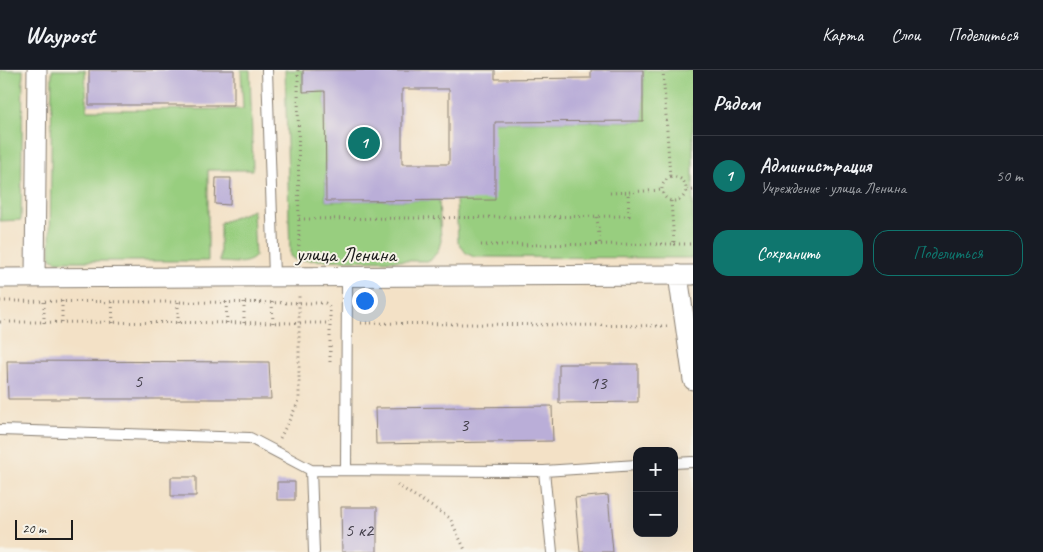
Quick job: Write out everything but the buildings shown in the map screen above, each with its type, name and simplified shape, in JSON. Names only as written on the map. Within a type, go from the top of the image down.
[{"type":"street","points":[[35,278],[37,70]]},
{"type":"street","points":[[685,275],[693,380]]},
{"type":"street","name":"улица Ленина","points":[[0,278],[685,275]]},
{"type":"lane","points":[[267,70],[274,276]]},
{"type":"lane","points":[[346,470],[347,276]]},
{"type":"lane","points":[[0,430],[250,438],[311,470],[544,471],[633,465]]},
{"type":"lane","points":[[678,463],[693,462]]},
{"type":"lane","points":[[311,470],[314,552]]},
{"type":"lane","points":[[544,471],[552,552]]},
{"type":"path","points":[[280,438],[299,401],[298,70]]},
{"type":"path","points":[[663,70],[670,177]]},
{"type":"path","points":[[674,176],[685,182],[687,190],[683,198],[671,201],[664,197],[662,190],[664,182],[670,177],[674,176]]},
{"type":"path","points":[[610,192],[662,190]]},
{"type":"path","points":[[687,190],[693,190]]},
{"type":"path","points":[[299,220],[629,216],[628,192]]},
{"type":"path","points":[[671,201],[674,244]]},
{"type":"path","points":[[597,216],[600,244]]},
{"type":"path","points":[[481,245],[693,244]]},
{"type":"path","points":[[0,301],[325,303],[330,308],[330,369]]},
{"type":"path","points":[[44,302],[44,323]]},
{"type":"path","points":[[62,302],[62,323]]},
{"type":"path","points":[[112,302],[113,323]]},
{"type":"path","points":[[178,302],[178,323]]},
{"type":"path","points":[[226,302],[226,323]]},
{"type":"path","points":[[244,302],[244,323]]},
{"type":"path","points":[[272,302],[273,323]]},
{"type":"path","points":[[273,434],[286,442]]},
{"type":"path","points":[[373,470],[450,518],[466,552]]},
{"type":"green space","points":[[0,70],[23,70],[21,220],[0,221]]},
{"type":"green space","points":[[52,70],[85,70],[87,110],[243,109],[241,70],[250,70],[253,170],[208,170],[208,261],[57,261],[52,259],[50,255]]},
{"type":"green space","points":[[285,70],[303,70],[303,91],[325,91],[326,201],[439,200],[441,241],[438,251],[430,261],[295,260],[290,256]]},
{"type":"green space","points":[[643,70],[693,70],[693,258],[474,257],[466,253],[458,242],[456,200],[495,122],[643,121]]},
{"type":"green space","points":[[253,210],[255,257],[243,263],[220,262],[220,223]]},
{"type":"place","name":"Администрация","points":[[364,143]]}]
